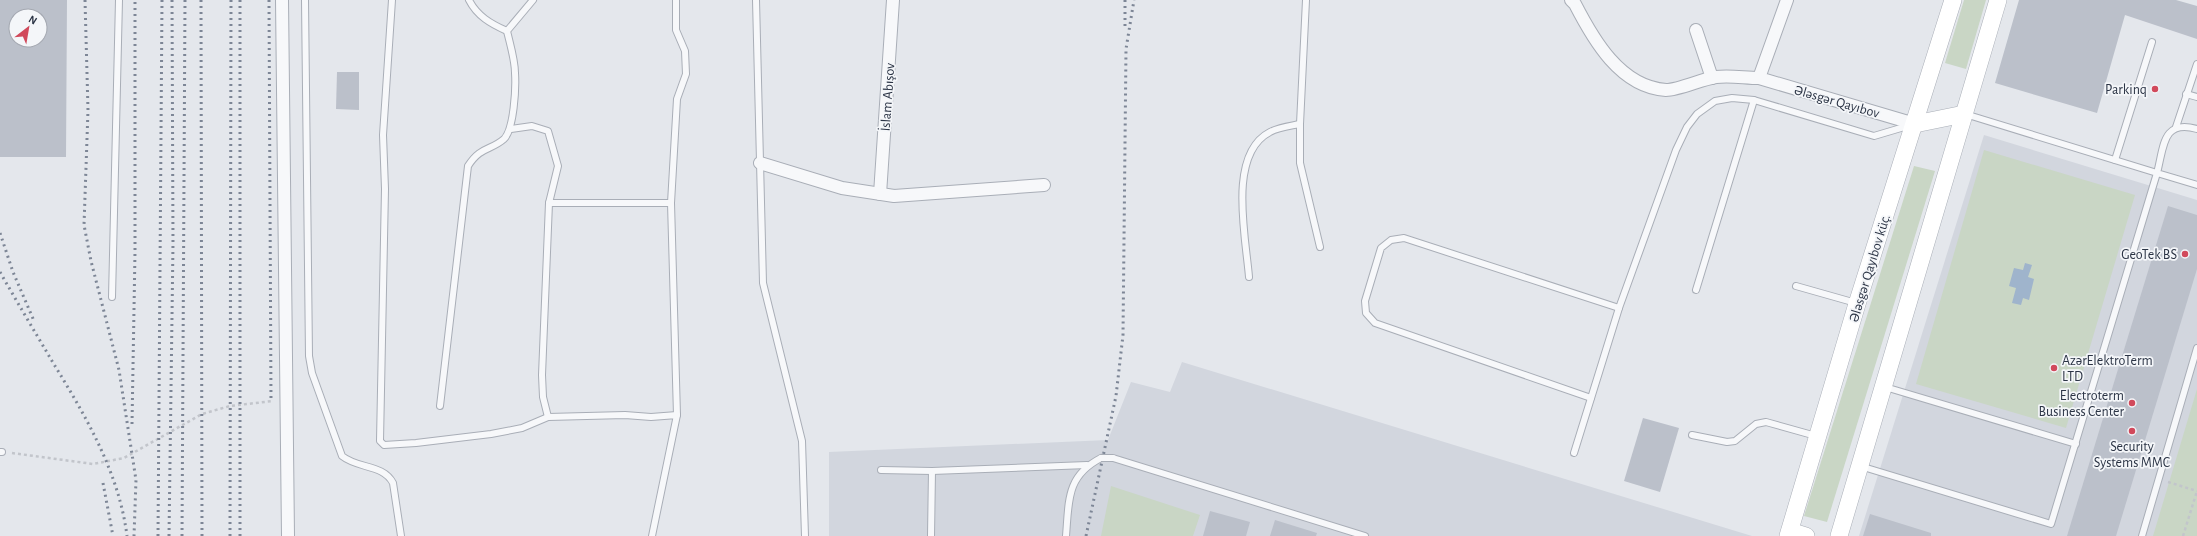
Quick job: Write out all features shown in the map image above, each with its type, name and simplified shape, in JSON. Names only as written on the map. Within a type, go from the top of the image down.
[{"type":"main road","name":"Ələsgər Qayıbov küç.","points":[[1789,533],[1858,304],[1953,0]]},
{"type":"main road","points":[[1839,536],[1998,0]]},
{"type":"main road","points":[[1915,124],[1964,114]]},
{"type":"main road","points":[[1789,533],[1806,536]]},
{"type":"street","points":[[282,0],[288,536]]},
{"type":"street","name":"İslam Abışov","points":[[880,194],[893,0]]},
{"type":"street","name":"Ələsgər Qayıbov","points":[[1571,0],[1575,4],[1593,38],[1621,70],[1644,84],[1667,90],[1712,78],[1759,78],[1915,124]]},
{"type":"street","points":[[1759,78],[1787,0]]},
{"type":"street","points":[[1696,30],[1712,78]]},
{"type":"street","points":[[760,162],[842,188],[894,196],[1044,185]]},
{"type":"lane","points":[[112,297],[119,0]]},
{"type":"lane","points":[[305,0],[309,356],[312,373],[342,456],[355,464],[382,471],[390,476],[393,482],[401,536]]},
{"type":"lane","points":[[392,0],[383,135],[385,189],[380,441],[384,445],[416,444],[491,434],[522,428],[548,417],[651,417],[678,415]]},
{"type":"lane","points":[[469,0],[473,9],[489,23],[507,31]]},
{"type":"lane","points":[[507,31],[533,0]]},
{"type":"lane","points":[[652,536],[678,415],[671,203],[677,99],[686,74],[685,51],[676,30],[676,0]]},
{"type":"lane","points":[[756,0],[763,283],[802,441],[805,536]]},
{"type":"lane","points":[[1306,0],[1300,124],[1300,163],[1320,247]]},
{"type":"lane","points":[[440,406],[468,166],[482,150],[505,138],[511,129],[515,72],[507,31]]},
{"type":"lane","points":[[2115,160],[2152,42]]},
{"type":"lane","points":[[2176,127],[2197,64]]},
{"type":"lane","points":[[2186,94],[2197,97]]},
{"type":"lane","points":[[1574,453],[1619,308],[1676,150],[1687,127],[1697,114],[1715,101],[1732,98],[1754,100],[1874,136],[1915,124]]},
{"type":"lane","points":[[1696,290],[1754,100]]},
{"type":"lane","points":[[1964,114],[2197,185]]},
{"type":"lane","points":[[1249,277],[1242,192],[1245,165],[1254,147],[1270,132],[1300,124]]},
{"type":"lane","points":[[1860,466],[2051,524],[2168,133],[2176,127],[2185,125],[2197,128]]},
{"type":"lane","points":[[511,129],[532,126],[548,132],[554,148],[558,166],[549,203],[542,375],[543,397],[548,417]]},
{"type":"lane","points":[[549,203],[671,203]]},
{"type":"lane","points":[[1591,398],[1375,322],[1366,313],[1365,301],[1382,248],[1391,240],[1404,238],[1619,308]]},
{"type":"lane","points":[[1796,286],[1858,304]]},
{"type":"lane","points":[[2142,536],[2197,348]]},
{"type":"lane","points":[[1884,386],[2076,444]]},
{"type":"lane","points":[[1692,435],[1727,442],[1735,441],[1756,424],[1766,422],[1818,437]]},
{"type":"lane","points":[[1066,536],[1069,499],[1077,476],[1087,465],[1101,458],[1113,458],[1365,536]]},
{"type":"lane","points":[[881,470],[932,471],[1087,465]]},
{"type":"lane","points":[[931,536],[932,471]]},
{"type":"path","points":[[1,452],[93,464],[124,458],[202,414],[230,406],[286,401]]},
{"type":"path","points":[[2158,479],[2197,491],[2183,536]]},
{"type":"shaded area","name":"AzərElektroTerm LTD","points":[[1984,135],[2197,200],[2197,536],[1859,536]]},
{"type":"shaded area","points":[[1182,362],[1752,536],[829,536],[829,452],[1108,440],[1131,382],[1170,392]]},
{"type":"green space","points":[[1964,0],[1986,0],[1966,69],[1945,63]]},
{"type":"green space","points":[[1984,150],[2135,195],[2066,428],[1916,384]]},
{"type":"green space","points":[[1914,166],[1935,171],[1827,522],[1804,516]]},
{"type":"green space","points":[[2197,389],[2197,536],[2153,536]]},
{"type":"green space","points":[[1111,486],[1200,515],[1193,536],[1101,536]]},
{"type":"water","points":[[2025,263],[2032,265],[2028,277],[2034,279],[2029,300],[2023,298],[2021,305],[2012,303],[2016,288],[2009,286],[2014,268],[2023,270]]},
{"type":"building","points":[[0,0],[67,0],[66,157],[0,157]]},
{"type":"building","points":[[2019,0],[2176,0],[2197,6],[2197,39],[2125,15],[2097,113],[1995,83]]},
{"type":"building","points":[[337,72],[359,72],[359,110],[336,109]]},
{"type":"building","name":"Electroterm Business Center","points":[[2168,206],[2197,215],[2197,269],[2116,536],[2067,536]]},
{"type":"building","points":[[1643,418],[1679,428],[1660,492],[1624,481]]},
{"type":"building","points":[[1210,511],[1250,522],[1246,536],[1203,536]]},
{"type":"building","points":[[1870,514],[1931,533],[1931,536],[1863,536]]},
{"type":"building","points":[[1275,520],[1317,533],[1316,536],[1270,536]]},
{"type":"railway","points":[[85,0],[88,110],[84,225],[91,261],[119,370],[136,480],[134,536]]},
{"type":"railway","points":[[132,424],[135,252],[135,0]]},
{"type":"railway","points":[[158,536],[162,0]]},
{"type":"railway","points":[[169,536],[173,243],[172,0]]},
{"type":"railway","points":[[182,536],[185,0]]},
{"type":"railway","points":[[201,0],[202,536]]},
{"type":"railway","points":[[230,536],[231,0]]},
{"type":"railway","points":[[240,0],[240,536]]},
{"type":"railway","points":[[269,0],[271,401]]},
{"type":"railway","points":[[1125,0],[1125,27]]},
{"type":"railway","points":[[1086,536],[1116,396],[1123,335],[1126,49],[1134,0]]},
{"type":"railway","points":[[0,233],[13,272],[34,321]]},
{"type":"railway","points":[[0,272],[77,402],[99,445],[117,489],[127,536]]},
{"type":"railway","points":[[103,483],[113,536]]},
{"type":"place","name":"Parkinq","points":[[2155,89]]},
{"type":"place","name":"GeoTek BS","points":[[2185,254]]},
{"type":"place","name":"AzərElektroTerm LTD","points":[[2054,368]]},
{"type":"place","name":"Electroterm Business Center","points":[[2132,403]]},
{"type":"place","name":"Security Systems MMC","points":[[2132,431]]}]
